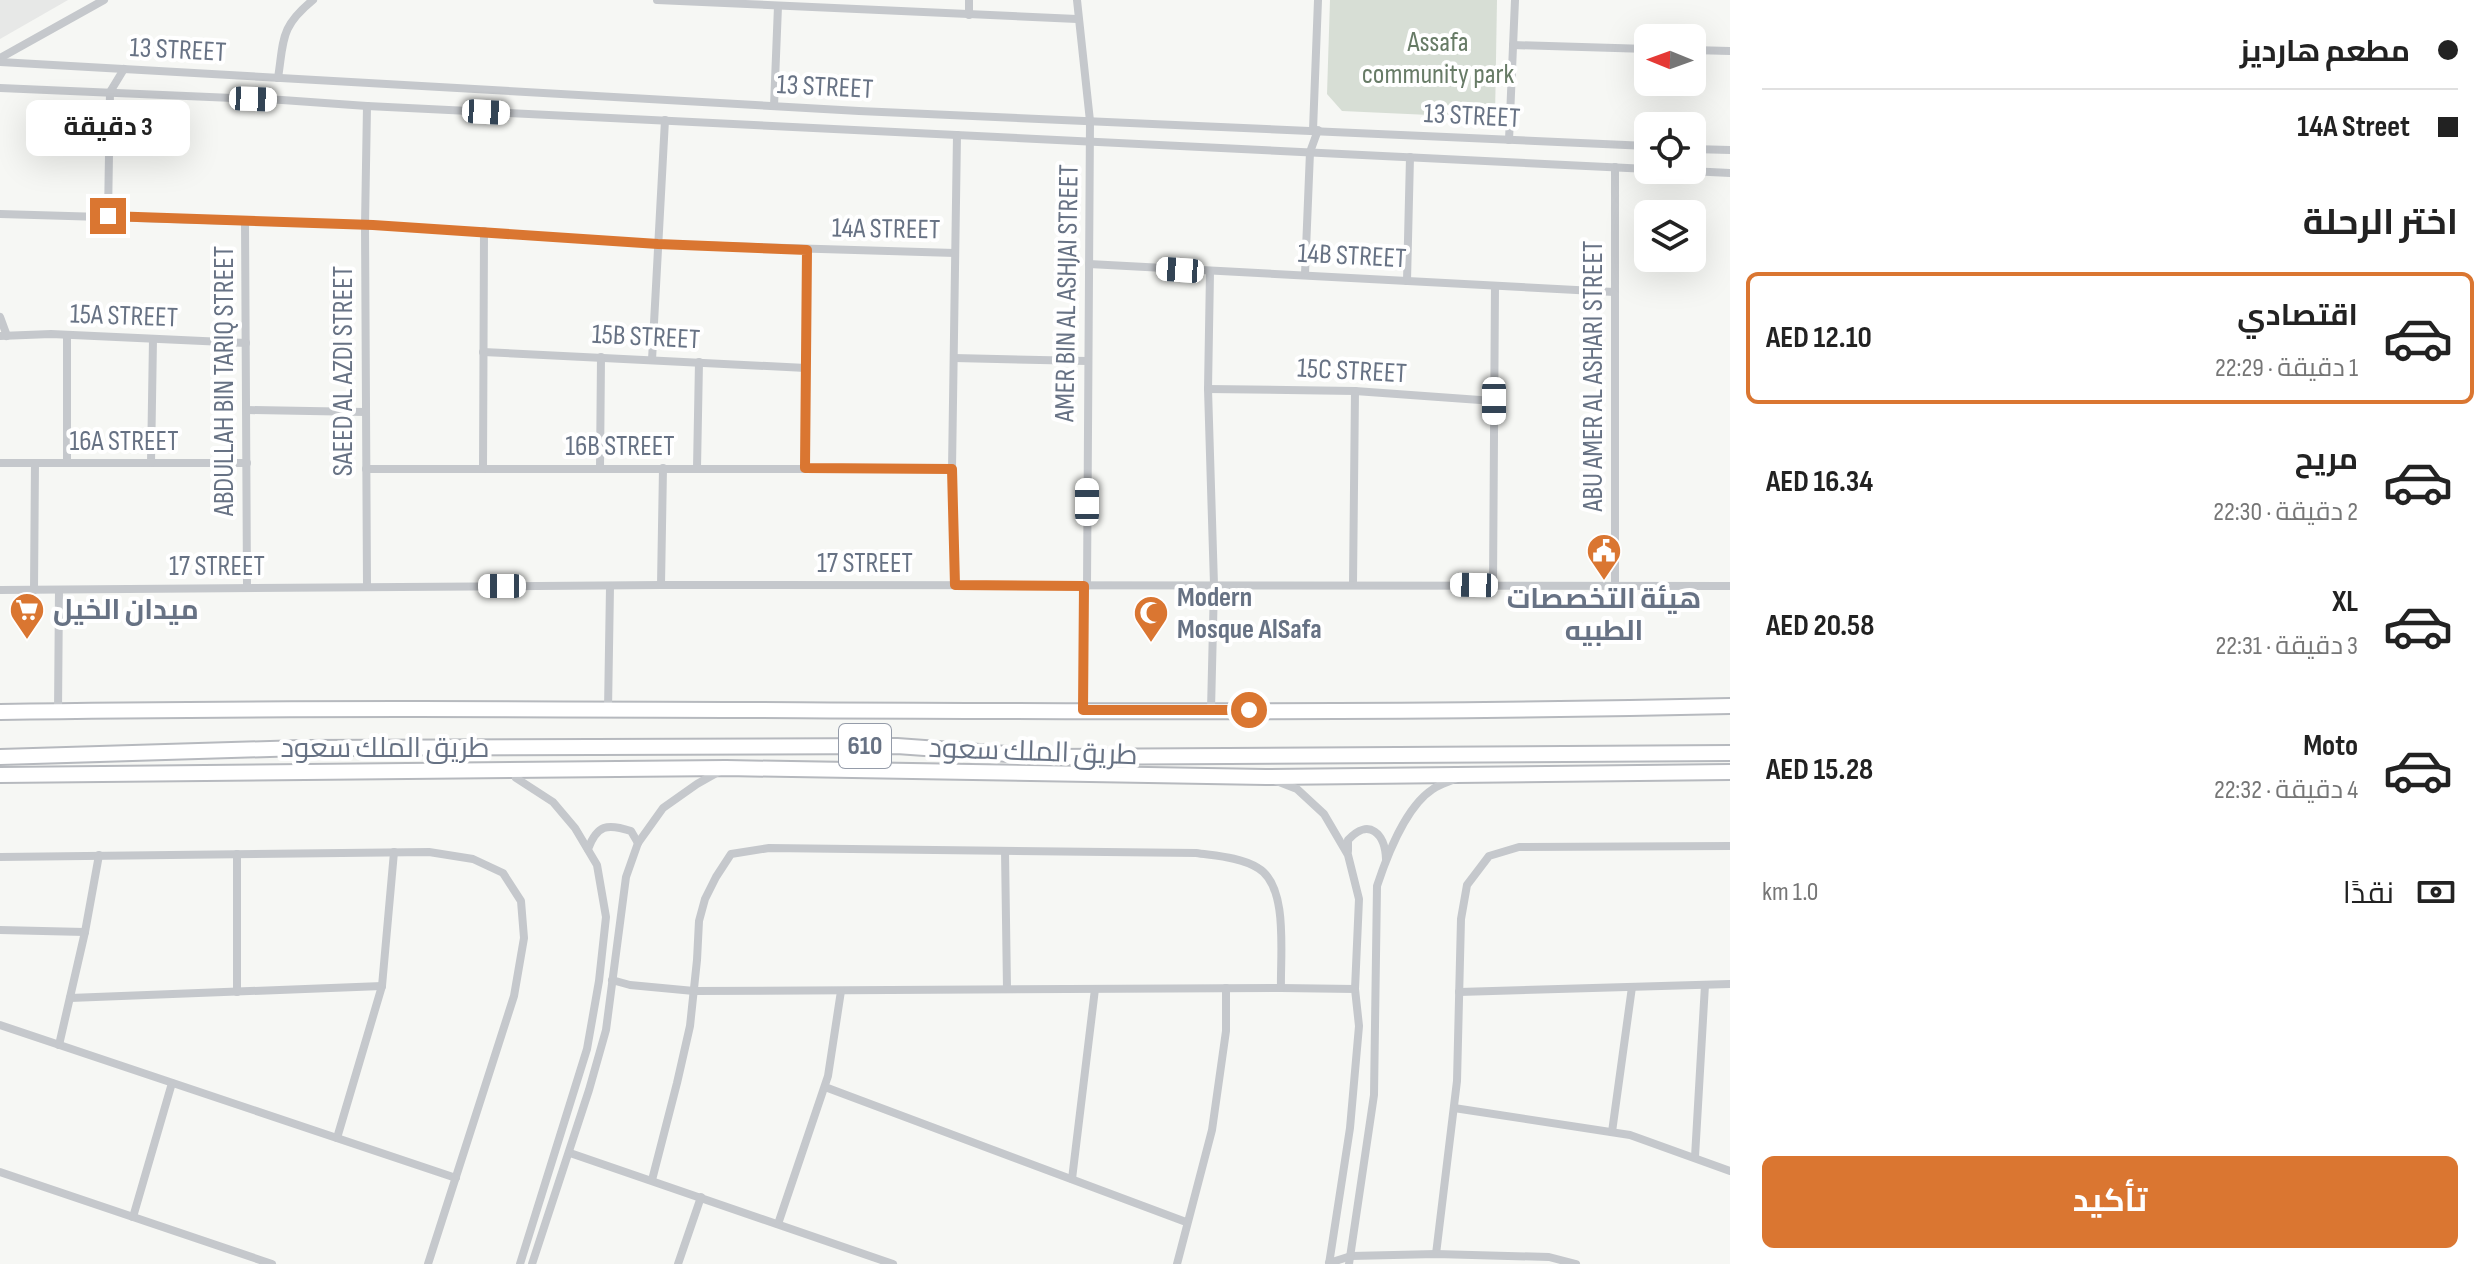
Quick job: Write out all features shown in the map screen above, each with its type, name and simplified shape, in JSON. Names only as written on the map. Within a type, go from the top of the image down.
[{"type":"main road","name":"طريق الملك سعود","points":[[0,712],[1483,711],[1730,706]]},
{"type":"main road","name":"طريق الملك سعود","points":[[0,757],[302,748],[882,746],[1049,757],[1730,753]]},
{"type":"main road","points":[[0,775],[726,768],[1266,777],[1730,772]]},
{"type":"street","points":[[0,60],[104,0]]},
{"type":"street","points":[[278,78],[285,30],[298,12],[313,0]]},
{"type":"street","points":[[657,0],[1077,19]]},
{"type":"street","points":[[878,0],[878,12]]},
{"type":"street","points":[[969,0],[969,15]]},
{"type":"street","name":"AMER BIN AL ASHJAI STREET","points":[[1077,0],[1090,121],[1083,710]]},
{"type":"street","points":[[1305,274],[1310,152],[1315,130],[1318,0]]},
{"type":"street","points":[[1509,140],[1515,0]]},
{"type":"street","points":[[774,106],[778,6]]},
{"type":"street","points":[[1513,45],[1634,49]]},
{"type":"street","points":[[1706,50],[1730,51]]},
{"type":"street","name":"13 STREET","points":[[0,60],[774,106],[1634,145]]},
{"type":"street","points":[[108,216],[110,92],[124,69]]},
{"type":"street","name":"13 STREET","points":[[1,87],[1634,168]]},
{"type":"street","name":"SAEED AL AZDI STREET","points":[[367,106],[367,587]]},
{"type":"street","points":[[652,360],[665,120]]},
{"type":"street","points":[[955,585],[952,469],[957,135]]},
{"type":"street","points":[[1706,149],[1730,150]]},
{"type":"street","points":[[1407,281],[1410,157]]},
{"type":"street","name":"ABU AMER AL ASHARI STREET","points":[[1615,167],[1615,585]]},
{"type":"street","points":[[1706,172],[1730,173]]},
{"type":"street","name":"14A STREET","points":[[0,214],[365,225],[658,244],[955,253]]},
{"type":"street","name":"ABDULLAH BIN TARIQ STREET","points":[[245,221],[247,588]]},
{"type":"street","points":[[483,469],[484,231]]},
{"type":"street","points":[[805,468],[807,250]]},
{"type":"street","name":"14B STREET","points":[[1089,264],[1614,292]]},
{"type":"street","points":[[1210,272],[1208,389],[1214,585],[1211,710]]},
{"type":"street","points":[[1493,585],[1495,286]]},
{"type":"street","points":[[0,317],[4,336]]},
{"type":"street","points":[[67,335],[67,463]]},
{"type":"street","name":"15A STREET","points":[[4,336],[67,335],[246,343]]},
{"type":"street","points":[[151,463],[153,339]]},
{"type":"street","name":"15B STREET","points":[[483,352],[806,368]]},
{"type":"street","points":[[600,468],[601,357]]},
{"type":"street","points":[[954,358],[1087,361]]},
{"type":"street","points":[[697,468],[699,362]]},
{"type":"street","name":"15C STREET","points":[[1208,389],[1355,391],[1494,401]]},
{"type":"street","points":[[1353,584],[1355,391]]},
{"type":"street","points":[[247,410],[365,412]]},
{"type":"street","name":"16A STREET","points":[[0,463],[247,463]]},
{"type":"street","points":[[34,590],[35,463]]},
{"type":"street","points":[[661,585],[663,468]]},
{"type":"street","name":"16B STREET","points":[[366,469],[952,469]]},
{"type":"street","name":"17 STREET","points":[[0,590],[661,585],[1730,586]]},
{"type":"street","points":[[608,710],[610,587]]},
{"type":"street","points":[[58,712],[59,590]]},
{"type":"street","points":[[532,1264],[570,1153],[606,1030],[626,877],[638,843],[663,808],[726,768]]},
{"type":"street","points":[[1350,1260],[1374,1095],[1377,886],[1408,816],[1432,790],[1463,775]]},
{"type":"street","points":[[1266,777],[1297,789],[1324,814],[1348,855]]},
{"type":"street","points":[[516,778],[553,802],[575,828],[597,865],[606,917],[587,1049],[520,1264]]},
{"type":"street","points":[[588,849],[597,832],[604,827],[616,826],[631,831],[638,843]]},
{"type":"street","points":[[1386,860],[1385,842],[1377,832],[1355,832],[1348,840],[1348,855],[1359,899],[1355,989],[1359,1026],[1350,1128],[1330,1264],[1436,1254],[1549,1257],[1576,1264]]},
{"type":"street","points":[[1436,1254],[1457,1081],[1461,919],[1467,885],[1489,856],[1519,847],[1730,846]]},
{"type":"street","points":[[652,1180],[690,1026],[699,921],[705,899],[731,854],[769,848],[1196,853],[1233,859],[1260,868],[1272,887],[1282,913],[1281,988]]},
{"type":"street","points":[[1005,851],[1007,989]]},
{"type":"street","points":[[337,1138],[382,986],[394,852]]},
{"type":"street","points":[[0,857],[429,852],[473,859],[503,873],[521,901],[524,938],[514,996],[428,1264]]},
{"type":"street","points":[[237,854],[237,992]]},
{"type":"street","points":[[59,1045],[99,855]]},
{"type":"street","points":[[0,930],[85,932]]},
{"type":"street","points":[[612,980],[630,985],[694,991],[1355,989]]},
{"type":"street","points":[[1459,992],[1730,984]]},
{"type":"street","points":[[1695,1157],[1705,985]]},
{"type":"street","points":[[70,998],[382,986]]},
{"type":"street","points":[[1612,1132],[1632,987]]},
{"type":"street","points":[[1177,1264],[1212,1130],[1226,1031],[1226,988]]},
{"type":"street","points":[[1072,1179],[1095,989]]},
{"type":"street","points":[[778,1224],[825,1087],[841,991]]},
{"type":"street","points":[[0,1025],[456,1178]]},
{"type":"street","points":[[133,1217],[172,1083]]},
{"type":"street","points":[[825,1087],[1186,1222]]},
{"type":"street","points":[[1454,1108],[1630,1135],[1730,1171]]},
{"type":"street","points":[[570,1153],[893,1264]]},
{"type":"street","points":[[0,1172],[248,1260],[272,1264]]},
{"type":"street","points":[[678,1264],[701,1197]]},
{"type":"shaded area","points":[[0,0],[68,0],[0,39]]},
{"type":"green space","name":"Assafa community park","points":[[1330,0],[1497,0],[1495,118],[1342,111],[1327,94]]},
{"type":"place","name":"هيئة التخصصات الطبيه","points":[[1604,582]]},
{"type":"place","name":"ميدان الخيل","points":[[27,641]]},
{"type":"place","name":"Modern Mosque AlSafa","points":[[1151,644]]},
{"type":"route","points":[[108,216],[373,225],[658,244],[807,250],[805,468],[952,469],[955,585],[1084,586],[1083,710],[1249,710]]}]
